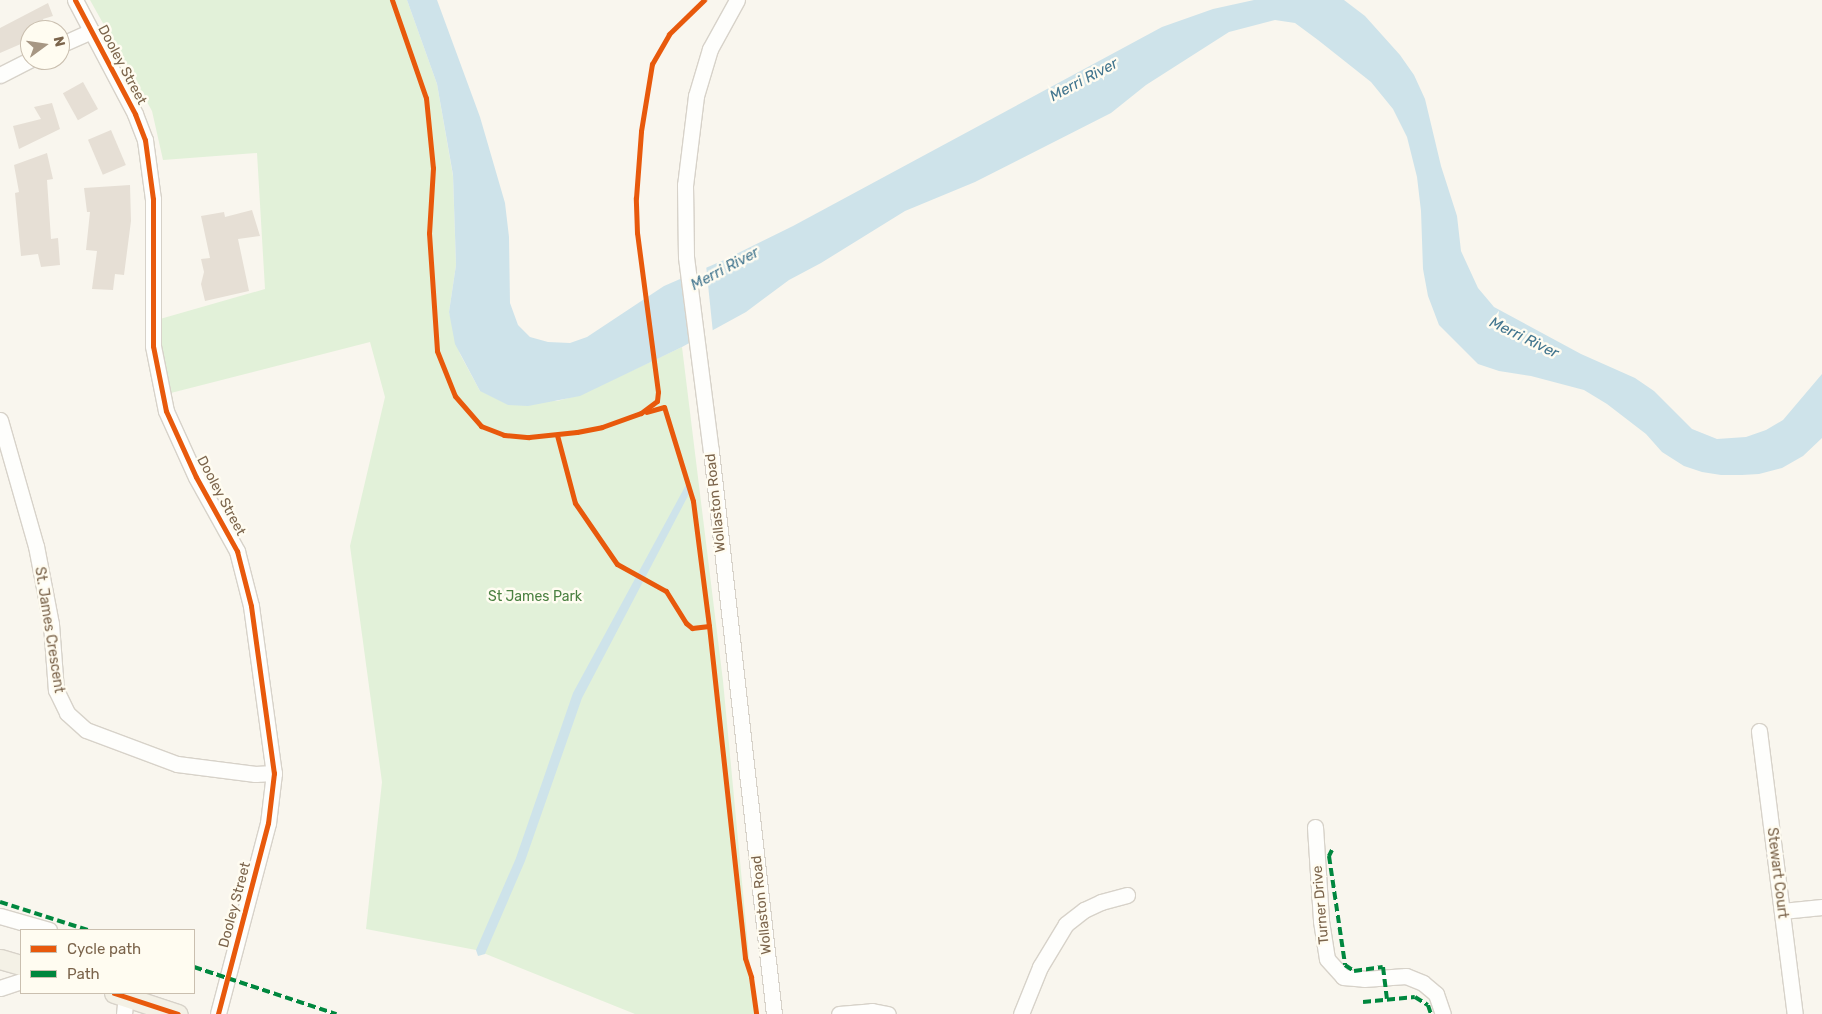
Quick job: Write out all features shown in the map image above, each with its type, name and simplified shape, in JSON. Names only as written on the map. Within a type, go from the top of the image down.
[{"type":"main road","points":[[0,959],[20,965]]},
{"type":"main road","points":[[121,1001],[148,998],[178,1014]]},
{"type":"street","name":"Dooley Street","points":[[75,0],[135,114],[145,140],[153,198],[153,346],[166,411],[196,477],[237,551],[251,606],[274,773],[268,823],[218,1014]]},
{"type":"street","name":"Wollaston Road","points":[[737,0],[710,49],[696,96],[685,185],[686,258],[774,1014]]},
{"type":"street","points":[[70,41],[91,31]]},
{"type":"street","points":[[0,75],[20,65]]},
{"type":"street","name":"St. James Crescent","points":[[0,420],[36,546],[51,624],[56,690],[67,713],[86,730],[178,764],[254,774],[274,773]]},
{"type":"street","name":"Stewart Court","points":[[1760,731],[1795,1014]]},
{"type":"street","name":"Turner Drive","points":[[1315,827],[1321,921],[1327,959],[1343,977],[1364,979],[1406,976],[1424,984],[1436,994],[1443,1014]]},
{"type":"street","points":[[1021,1014],[1040,968],[1066,924],[1084,910],[1101,902],[1127,895]]},
{"type":"street","points":[[1782,911],[1822,907]]},
{"type":"street","points":[[0,916],[45,929]]},
{"type":"street","points":[[0,988],[20,982]]},
{"type":"street","points":[[839,1014],[872,1011],[888,1014]]},
{"type":"green space","name":"St James Park","points":[[90,0],[407,0],[437,84],[453,176],[456,265],[449,312],[460,354],[480,391],[557,401],[580,395],[682,347],[723,681],[756,1014],[635,1014],[476,950],[366,929],[382,782],[350,546],[385,397],[370,342],[163,395],[153,321],[265,289],[257,153],[163,160],[152,111]]},
{"type":"water","name":"Merri River","points":[[407,0],[437,0],[480,117],[505,203],[509,237],[510,303],[518,325],[530,337],[548,342],[570,343],[587,337],[664,286],[724,260],[793,226],[1162,27],[1213,9],[1254,0],[1344,0],[1365,16],[1400,55],[1414,75],[1425,99],[1441,166],[1457,216],[1461,251],[1478,288],[1494,307],[1581,354],[1635,378],[1654,391],[1692,429],[1717,439],[1746,437],[1766,430],[1783,420],[1822,374],[1822,438],[1803,456],[1782,468],[1759,474],[1742,475],[1721,475],[1702,472],[1684,466],[1662,452],[1646,434],[1607,404],[1584,390],[1531,376],[1499,371],[1478,364],[1439,325],[1428,296],[1423,269],[1421,211],[1417,177],[1407,137],[1393,109],[1371,82],[1318,40],[1295,23],[1275,20],[1229,32],[1146,85],[1111,113],[975,182],[905,211],[821,263],[789,280],[746,312],[682,347],[580,396],[528,406],[508,405],[480,391],[455,344],[449,312],[456,265],[453,175],[437,84]]},
{"type":"water","points":[[687,483],[690,492],[582,698],[525,861],[485,954],[478,956],[476,950],[516,858],[573,693]]},
{"type":"pier","points":[[706,265],[713,333],[691,345],[682,275]]},
{"type":"building","points":[[48,3],[53,16],[43,20],[20,20],[20,44],[0,53],[0,28]]},
{"type":"building","points":[[83,82],[98,109],[78,120],[63,93]]},
{"type":"building","points":[[52,103],[60,129],[19,149],[13,126],[41,119],[34,107]]},
{"type":"building","points":[[111,130],[126,165],[103,175],[88,140]]},
{"type":"building","points":[[47,153],[53,179],[47,180],[51,239],[58,238],[60,265],[41,267],[38,254],[21,256],[15,193],[19,192],[14,165]]},
{"type":"building","points":[[130,185],[131,221],[124,275],[115,274],[113,290],[92,289],[97,251],[86,250],[90,212],[87,212],[84,188]]},
{"type":"building","points":[[252,210],[260,236],[238,239],[249,291],[205,301],[201,284],[204,272],[201,259],[210,258],[201,216],[224,212],[225,217]]},
{"type":"marked path","points":[[1332,850],[1329,856],[1345,965],[1354,971],[1383,967],[1387,999]]},
{"type":"marked path","points":[[0,902],[85,929]]},
{"type":"marked path","points":[[195,967],[336,1014]]},
{"type":"marked path","points":[[1363,1002],[1415,997],[1428,1005],[1431,1014]]},
{"type":"cycle path","points":[[75,0],[135,114],[145,140],[153,199],[153,346],[166,411],[196,477],[237,551],[251,606],[274,773],[268,823],[218,1014]]},
{"type":"cycle path","points":[[392,0],[426,98],[433,168],[429,233],[437,351],[455,396],[481,426],[504,435],[529,437],[577,432],[602,427],[641,413],[657,401],[658,392],[637,233],[636,198],[641,131],[652,64],[669,34],[704,0]]},
{"type":"cycle path","points":[[557,435],[575,503],[617,564],[666,591],[686,623],[692,628],[709,626],[693,501],[664,407],[647,412]]},
{"type":"cycle path","points":[[709,626],[745,958],[751,977],[756,1014]]},
{"type":"cycle path","points":[[117,994],[178,1014]]}]
